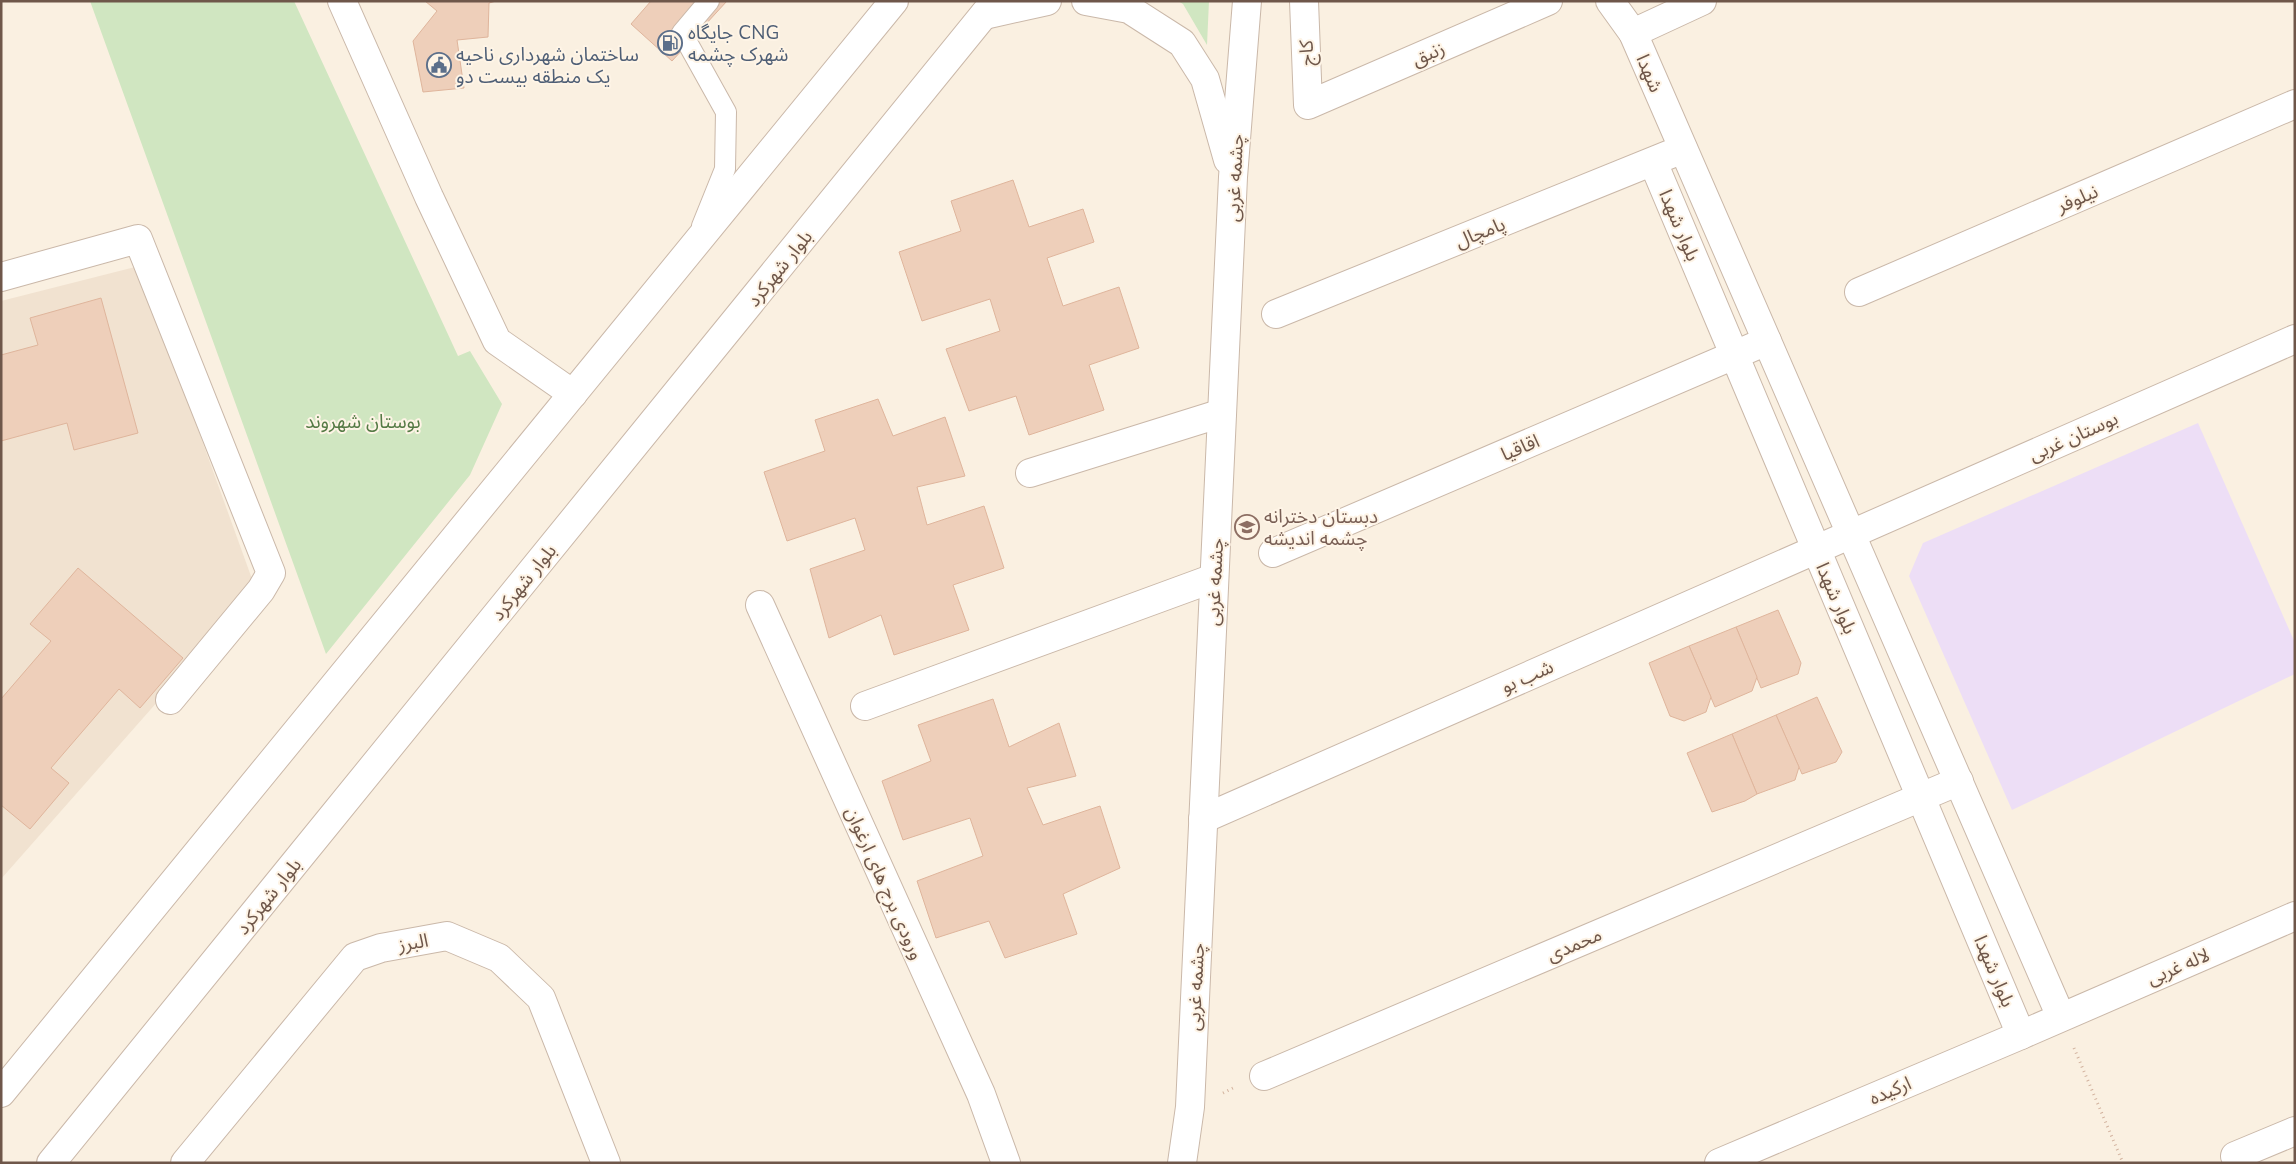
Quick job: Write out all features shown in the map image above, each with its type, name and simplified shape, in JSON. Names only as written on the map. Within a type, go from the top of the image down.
[{"type":"street","points":[[342,1],[429,197],[497,341],[573,394]]},
{"type":"street","points":[[1,1093],[894,1]]},
{"type":"street","points":[[990,8],[1047,1]]},
{"type":"street","points":[[1086,1],[1129,10],[1182,43],[1205,79],[1234,177]]},
{"type":"street","name":"چشمه غربی","points":[[1182,1163],[1190,1107],[1234,177],[1247,1]]},
{"type":"street","name":"کاج","points":[[1304,1],[1308,104]]},
{"type":"street","name":"زنبق","points":[[1308,104],[1548,1]]},
{"type":"street","name":"شهدا","points":[[1610,1],[1633,33],[1683,149]]},
{"type":"street","points":[[1633,33],[1702,1]]},
{"type":"street","name":"بلوار شهرکرد","points":[[51,1163],[990,8]]},
{"type":"street","name":"نیلوفر","points":[[1858,292],[2295,104]]},
{"type":"street","name":"پامچال","points":[[1276,314],[1683,149]]},
{"type":"street","name":"بلوار شهدا","points":[[1683,149],[2062,1017]]},
{"type":"street","name":"بلوار شهدا","points":[[1653,162],[2022,1035]]},
{"type":"street","points":[[1,277],[138,239],[157,286],[271,573],[261,590],[170,700]]},
{"type":"street","name":"بوستان غربی","points":[[1851,534],[2295,339]]},
{"type":"street","name":"اقاقیا","points":[[1273,553],[1767,341]]},
{"type":"street","points":[[1030,473],[1222,413]]},
{"type":"street","name":"شب بو","points":[[1203,819],[1851,534]]},
{"type":"street","points":[[865,706],[1214,578]]},
{"type":"street","name":"ورودی برج های ارغوان","points":[[760,606],[981,1094],[1006,1163]]},
{"type":"street","name":"محمدی","points":[[1264,1076],[1959,781]]},
{"type":"street","name":"لاله غربی","points":[[2062,1017],[2295,916]]},
{"type":"street","name":"البرز","points":[[186,1163],[355,957],[381,948],[447,936],[499,958],[541,998],[606,1163]]},
{"type":"street","name":"ارکیده","points":[[1718,1163],[2062,1017]]},
{"type":"street","points":[[2235,1156],[2295,1131]]},
{"type":"lane","points":[[693,247],[726,169],[726,112],[682,33],[709,1]]},
{"type":"path","points":[[2062,1017],[2123,1163]]},
{"type":"path","points":[[1190,1107],[1264,1076]]},
{"type":"shaded area","points":[[139,266],[256,590],[1,879],[1,301]]},
{"type":"shaded area","points":[[2198,423],[2295,643],[2295,674],[2012,810],[1909,576],[1923,543]]},
{"type":"green space","name":"بوستان شهروند","points":[[90,1],[294,1],[458,356],[470,351],[502,404],[470,475],[326,654]]},
{"type":"green space","points":[[1178,1],[1209,1],[1207,45],[1183,4]]},
{"type":"building","name":"ساختمان شهرداری ناحیه یک منطقه بیست دو","points":[[425,1],[496,1],[489,3],[488,37],[457,40],[464,88],[423,92],[413,41],[437,11]]},
{"type":"building","name":"جایگاه CNG شهرک چشمه","points":[[651,1],[727,1],[672,61],[631,24]]},
{"type":"building","points":[[1013,180],[1029,227],[1083,209],[1094,242],[1047,258],[1063,306],[1119,287],[1139,348],[1089,365],[1104,410],[1029,435],[1016,396],[969,411],[946,349],[1000,331],[990,299],[922,321],[899,252],[961,231],[951,201]]},
{"type":"building","points":[[101,298],[138,433],[74,450],[67,423],[1,441],[1,355],[38,345],[30,318]]},
{"type":"building","points":[[878,399],[893,436],[945,417],[965,476],[917,487],[927,525],[984,506],[1004,568],[953,585],[969,630],[894,655],[881,615],[829,638],[810,569],[865,550],[855,518],[787,541],[764,472],[825,451],[815,420]]},
{"type":"building","points":[[78,568],[183,658],[140,708],[119,689],[51,768],[69,783],[30,829],[1,805],[1,699],[51,641],[30,624]]},
{"type":"building","points":[[1778,610],[1801,663],[1798,674],[1761,688],[1736,627]]},
{"type":"building","points":[[1736,627],[1757,677],[1752,691],[1715,707],[1689,646]]},
{"type":"building","points":[[1689,646],[1711,697],[1706,712],[1684,721],[1670,716],[1649,663]]},
{"type":"building","points":[[1817,697],[1842,752],[1836,762],[1802,774],[1776,715]]},
{"type":"building","points":[[993,699],[1009,747],[1059,723],[1076,776],[1027,788],[1043,825],[1100,806],[1120,868],[1063,894],[1077,934],[1005,958],[989,921],[936,938],[917,881],[983,856],[970,818],[903,840],[882,781],[931,761],[918,725]]},
{"type":"building","points":[[1776,715],[1799,767],[1795,780],[1757,794],[1732,734]]},
{"type":"building","points":[[1732,734],[1757,794],[1745,801],[1712,812],[1687,753]]},
{"type":"place","name":"جایگاه CNG شهرک چشمه","points":[[670,43]]},
{"type":"place","name":"ساختمان شهرداری ناحیه یک منطقه بیست دو","points":[[439,65]]},
{"type":"place","name":"دبستان دخترانه چشمه اندیشه","points":[[1247,527]]}]
